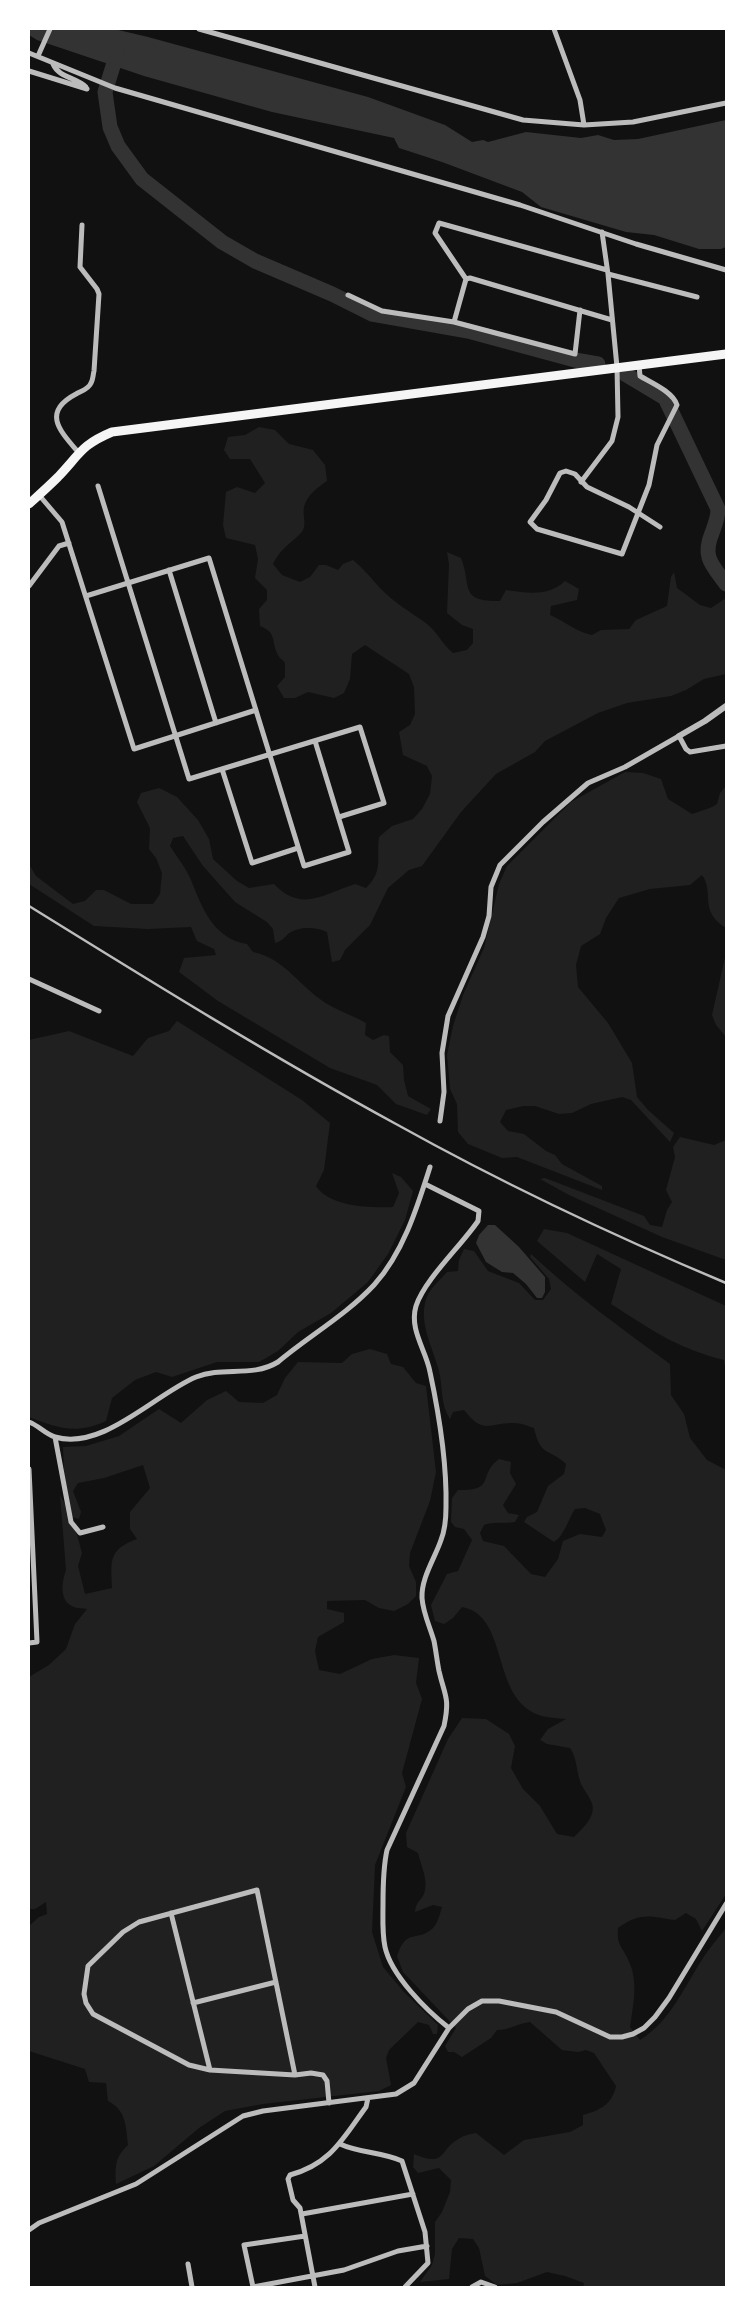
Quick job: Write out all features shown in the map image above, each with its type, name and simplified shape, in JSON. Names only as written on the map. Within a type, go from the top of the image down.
[{"type":"main road","points":[[29,504],[60,475],[78,452],[101,436],[127,429],[726,354]]},
{"type":"street","points":[[50,29],[34,54],[52,64],[115,88],[520,205],[726,270]]},
{"type":"street","points":[[199,29],[523,120],[584,125],[633,122],[726,103]]},
{"type":"street","points":[[554,29],[580,100],[584,125]]},
{"type":"street","points":[[29,71],[87,89],[81,82],[67,78],[55,69],[52,64]]},
{"type":"street","points":[[466,279],[435,234],[439,223],[697,297]]},
{"type":"street","points":[[78,452],[60,428],[56,410],[60,404],[88,388],[92,382],[94,371],[99,294],[80,268],[82,225]]},
{"type":"street","points":[[581,482],[612,441],[618,416],[617,367],[608,272],[602,232]]},
{"type":"street","points":[[466,279],[470,278],[612,320]]},
{"type":"street","points":[[454,322],[466,279]]},
{"type":"street","points":[[348,295],[382,310],[454,322],[575,354],[580,310]]},
{"type":"street","points":[[638,364],[640,376],[675,399],[677,405],[657,445],[649,485],[639,513],[622,554],[538,529],[530,522],[546,500],[560,473],[570,471],[581,482],[600,494],[639,513],[660,527]]},
{"type":"street","points":[[98,486],[189,779],[360,727],[384,802],[339,817]]},
{"type":"street","points":[[39,495],[62,522],[134,749],[256,710]]},
{"type":"street","points":[[29,586],[60,546],[69,543]]},
{"type":"street","points":[[86,596],[209,558],[304,866],[349,852],[315,741]]},
{"type":"street","points":[[168,570],[216,723]]},
{"type":"street","points":[[440,1121],[444,1092],[442,1053],[448,1016],[483,937],[489,916],[490,887],[500,865],[543,822],[588,783],[625,767],[726,706]]},
{"type":"street","points":[[679,736],[686,749],[690,752],[726,746]]},
{"type":"street","points":[[222,769],[252,863],[298,848]]},
{"type":"street","points":[[29,979],[99,1011]]},
{"type":"street","points":[[29,1422],[55,1437],[78,1438],[105,1431],[170,1390],[197,1376],[254,1372],[267,1369],[343,1312],[374,1285],[397,1250],[411,1222],[430,1167]]},
{"type":"street","points":[[425,1184],[479,1211],[478,1221],[430,1282],[416,1308],[414,1322],[417,1336],[430,1369],[446,1504],[442,1538],[426,1578],[422,1596],[440,1674],[447,1695],[448,1707],[444,1726],[387,1850],[383,1867],[383,1933],[384,1944],[392,1968],[401,1980],[449,2028]]},
{"type":"street","points":[[55,1437],[71,1522],[80,1532],[103,1527]]},
{"type":"street","points":[[29,1468],[31,1579],[37,1642],[29,1643]]},
{"type":"street","points":[[295,2075],[257,1890],[139,1922],[123,1932],[96,1956],[88,1966],[84,1994],[86,2003],[93,2014],[102,2020],[128,2032],[189,2066],[210,2070],[295,2075],[311,2073],[323,2075],[327,2081],[329,2103]]},
{"type":"street","points":[[29,2230],[39,2223],[136,2184],[243,2116],[396,2094],[414,2083],[449,2028],[468,2009],[482,2001],[499,2000],[556,2012],[610,2037],[622,2037],[633,2034],[650,2023],[669,1998],[726,1904]]},
{"type":"street","points":[[171,1913],[210,2070]]},
{"type":"street","points":[[193,2003],[276,1982]]},
{"type":"street","points":[[315,2287],[302,2214],[300,2208],[293,2200],[288,2179],[290,2175],[321,2162],[331,2155],[366,2106],[368,2098]]},
{"type":"street","points":[[340,2144],[388,2154],[402,2161],[428,2246],[428,2263],[405,2287]]},
{"type":"street","points":[[302,2214],[413,2194]]},
{"type":"street","points":[[305,2236],[244,2245],[253,2287],[344,2270],[398,2251],[428,2246]]},
{"type":"street","points":[[188,2264],[192,2287]]},
{"type":"street","points":[[472,2287],[481,2282],[495,2287]]},
{"type":"lane","points":[[29,906],[234,1032],[397,1125],[582,1218],[726,1283]]},
{"type":"shaded area","points":[[29,29],[114,29],[148,37],[368,97],[445,125],[472,142],[483,140],[488,142],[526,132],[581,138],[598,135],[614,140],[638,139],[726,120],[726,247],[721,249],[699,249],[654,235],[626,232],[541,207],[522,192],[399,148],[394,138],[272,112],[144,76],[37,40],[29,35]]},
{"type":"shaded area","points":[[259,427],[275,430],[289,444],[313,450],[325,465],[327,481],[313,492],[305,503],[303,530],[282,550],[273,564],[282,575],[300,582],[310,577],[319,565],[326,565],[338,570],[343,564],[353,560],[391,598],[431,627],[453,653],[467,650],[473,643],[473,629],[462,625],[447,613],[449,564],[447,552],[461,558],[467,584],[472,595],[487,601],[500,601],[506,590],[529,593],[544,592],[552,590],[565,581],[579,589],[577,600],[551,606],[550,615],[592,635],[601,630],[629,629],[636,620],[667,606],[671,577],[674,572],[677,588],[700,605],[711,608],[726,598],[726,674],[704,679],[686,690],[671,696],[627,703],[598,713],[545,741],[535,752],[496,774],[461,812],[422,866],[409,870],[388,888],[370,925],[345,950],[340,960],[332,962],[327,932],[323,930],[308,928],[292,931],[281,941],[275,943],[273,929],[267,922],[235,902],[203,866],[183,836],[173,838],[170,846],[189,876],[205,911],[218,929],[226,936],[247,944],[253,952],[265,955],[275,961],[321,1000],[366,1023],[365,1035],[373,1040],[384,1035],[389,1036],[390,1052],[403,1065],[408,1096],[431,1109],[427,1115],[396,1104],[377,1085],[330,1068],[218,1001],[179,972],[184,958],[216,955],[214,949],[197,941],[191,927],[148,929],[94,926],[29,884],[29,864],[36,876],[73,904],[85,901],[96,890],[104,890],[131,904],[153,904],[160,894],[162,873],[156,858],[149,849],[150,828],[137,802],[141,793],[159,788],[177,797],[198,820],[209,839],[213,859],[237,881],[249,888],[274,884],[284,893],[294,898],[313,899],[355,884],[366,888],[372,882],[377,870],[379,837],[392,826],[413,819],[422,809],[430,794],[432,776],[427,766],[403,755],[399,732],[410,725],[415,714],[414,687],[409,674],[365,645],[352,654],[350,679],[344,693],[334,698],[308,692],[295,698],[284,698],[277,686],[285,677],[285,663],[275,648],[273,637],[269,631],[260,626],[259,609],[267,600],[267,590],[255,578],[258,559],[255,545],[226,538],[223,525],[226,492],[237,487],[255,493],[265,483],[250,459],[230,459],[224,450],[228,437],[245,435]]},
{"type":"shaded area","points":[[625,772],[643,773],[661,779],[668,799],[692,814],[717,804],[720,793],[726,786],[726,928],[717,922],[712,915],[708,902],[706,882],[702,875],[690,885],[650,889],[619,898],[606,918],[600,934],[581,946],[576,965],[578,987],[608,1023],[632,1063],[637,1097],[648,1110],[674,1133],[670,1142],[631,1100],[622,1097],[591,1104],[572,1113],[559,1114],[535,1106],[523,1106],[506,1110],[500,1122],[508,1131],[524,1134],[546,1151],[555,1155],[562,1164],[602,1186],[602,1190],[517,1157],[502,1158],[468,1144],[458,1132],[457,1104],[450,1089],[447,1055],[453,1026],[463,995],[484,948],[499,884],[507,866],[571,802]]},
{"type":"shaded area","points":[[726,953],[726,1037],[716,1025],[712,1015]]},
{"type":"shaded area","points":[[177,1021],[302,1100],[330,1123],[324,1170],[316,1186],[322,1193],[330,1198],[351,1205],[393,1207],[399,1193],[392,1173],[401,1177],[413,1191],[405,1220],[388,1254],[368,1282],[331,1313],[298,1332],[278,1351],[259,1362],[217,1362],[172,1377],[156,1372],[135,1380],[112,1398],[106,1421],[85,1428],[58,1427],[29,1417],[29,1040],[69,1031],[133,1056],[148,1038],[169,1031]]},
{"type":"shaded area","points":[[680,1137],[714,1145],[726,1140],[726,1260],[662,1237],[569,1195],[540,1179],[545,1178],[644,1216],[650,1225],[662,1227],[667,1210],[672,1202],[666,1190],[675,1157],[673,1147]]},
{"type":"shaded area","points":[[488,1225],[495,1225],[519,1247],[545,1277],[545,1292],[542,1298],[537,1298],[526,1284],[513,1273],[502,1272],[486,1262],[476,1243],[479,1235]]},
{"type":"shaded area","points":[[544,1229],[567,1233],[726,1306],[726,1375],[724,1360],[678,1344],[611,1304],[621,1269],[597,1254],[585,1282],[537,1241]]},
{"type":"shaded area","points":[[464,1249],[474,1251],[488,1271],[519,1283],[535,1300],[543,1300],[551,1289],[549,1279],[530,1257],[531,1254],[581,1297],[670,1364],[671,1395],[684,1414],[690,1438],[707,1460],[726,1470],[726,1894],[702,1931],[696,1919],[686,1913],[675,1920],[645,1916],[633,1919],[618,1928],[618,1939],[628,1958],[634,1979],[630,2027],[640,2040],[651,2032],[669,2013],[705,1955],[726,1928],[726,2287],[583,2287],[584,2283],[547,2272],[517,2283],[497,2285],[485,2276],[479,2248],[473,2239],[459,2238],[452,2249],[449,2279],[420,2282],[432,2265],[435,2254],[435,2222],[442,2212],[450,2192],[451,2180],[439,2168],[418,2173],[413,2167],[414,2154],[425,2158],[437,2158],[460,2138],[476,2133],[504,2155],[524,2140],[570,2132],[583,2125],[583,2115],[595,2111],[609,2102],[616,2086],[594,2053],[586,2050],[578,2052],[562,2050],[530,2022],[497,2030],[491,2038],[462,2057],[454,2052],[448,2052],[445,2046],[456,2028],[403,1972],[397,1956],[408,1938],[426,1933],[434,1927],[442,1907],[433,1905],[415,1912],[417,1904],[424,1894],[426,1884],[418,1853],[407,1847],[406,1833],[448,1739],[462,1718],[486,1719],[509,1734],[515,1746],[511,1768],[523,1789],[540,1806],[557,1834],[574,1837],[588,1821],[593,1811],[591,1801],[581,1784],[570,1748],[547,1744],[540,1740],[548,1729],[566,1719],[542,1716],[524,1706],[513,1692],[495,1641],[487,1625],[477,1614],[462,1607],[453,1618],[444,1624],[435,1621],[431,1605],[447,1574],[458,1571],[472,1540],[464,1529],[455,1527],[451,1522],[452,1498],[458,1490],[470,1490],[482,1485],[489,1471],[499,1459],[511,1462],[510,1473],[516,1484],[503,1505],[508,1513],[519,1515],[515,1522],[484,1525],[480,1533],[483,1541],[504,1546],[531,1574],[545,1577],[558,1559],[563,1541],[580,1534],[602,1537],[606,1530],[600,1514],[585,1508],[575,1509],[564,1531],[554,1542],[524,1522],[527,1517],[537,1512],[548,1486],[564,1474],[566,1464],[542,1448],[534,1428],[517,1423],[482,1425],[471,1418],[464,1410],[453,1412],[450,1419],[443,1401],[439,1371],[428,1337],[424,1312],[426,1299],[434,1286],[447,1272],[458,1271],[459,1260]]},
{"type":"shaded area","points":[[370,1349],[387,1354],[391,1364],[403,1367],[416,1383],[426,1386],[436,1472],[430,1501],[410,1553],[409,1566],[416,1582],[416,1596],[408,1604],[394,1611],[379,1608],[365,1600],[327,1601],[327,1609],[344,1613],[344,1622],[318,1637],[315,1651],[319,1670],[340,1674],[372,1659],[394,1655],[419,1658],[416,1683],[422,1699],[402,1773],[406,1787],[375,1865],[372,1932],[383,1967],[404,1992],[438,2025],[437,2034],[433,2034],[429,2025],[418,2022],[389,2050],[386,2058],[391,2085],[379,2091],[263,2104],[225,2111],[199,2128],[154,2166],[116,2184],[118,2158],[128,2145],[127,2131],[122,2114],[108,2101],[106,2083],[89,2082],[85,2069],[29,2051],[29,1926],[39,1917],[47,1914],[46,1902],[35,1909],[29,1909],[29,1677],[49,1665],[66,1649],[75,1624],[87,1609],[72,1606],[63,1595],[63,1579],[66,1570],[60,1495],[65,1504],[68,1521],[76,1531],[82,1553],[78,1566],[85,1594],[112,1588],[111,1570],[113,1557],[121,1547],[137,1539],[130,1529],[130,1512],[150,1488],[143,1465],[104,1478],[78,1483],[73,1491],[81,1512],[79,1519],[72,1517],[64,1471],[63,1447],[86,1446],[119,1436],[159,1409],[181,1423],[207,1400],[226,1391],[239,1402],[263,1403],[277,1395],[285,1378],[298,1362],[342,1363],[352,1354]]},
{"type":"waterway","points":[[117,53],[105,92],[110,127],[118,146],[142,179],[222,242],[255,261],[332,294],[372,314],[468,331],[575,360],[598,364]]},
{"type":"waterway","points":[[625,374],[665,398],[718,509],[709,541],[708,555],[713,566],[726,584]]}]
